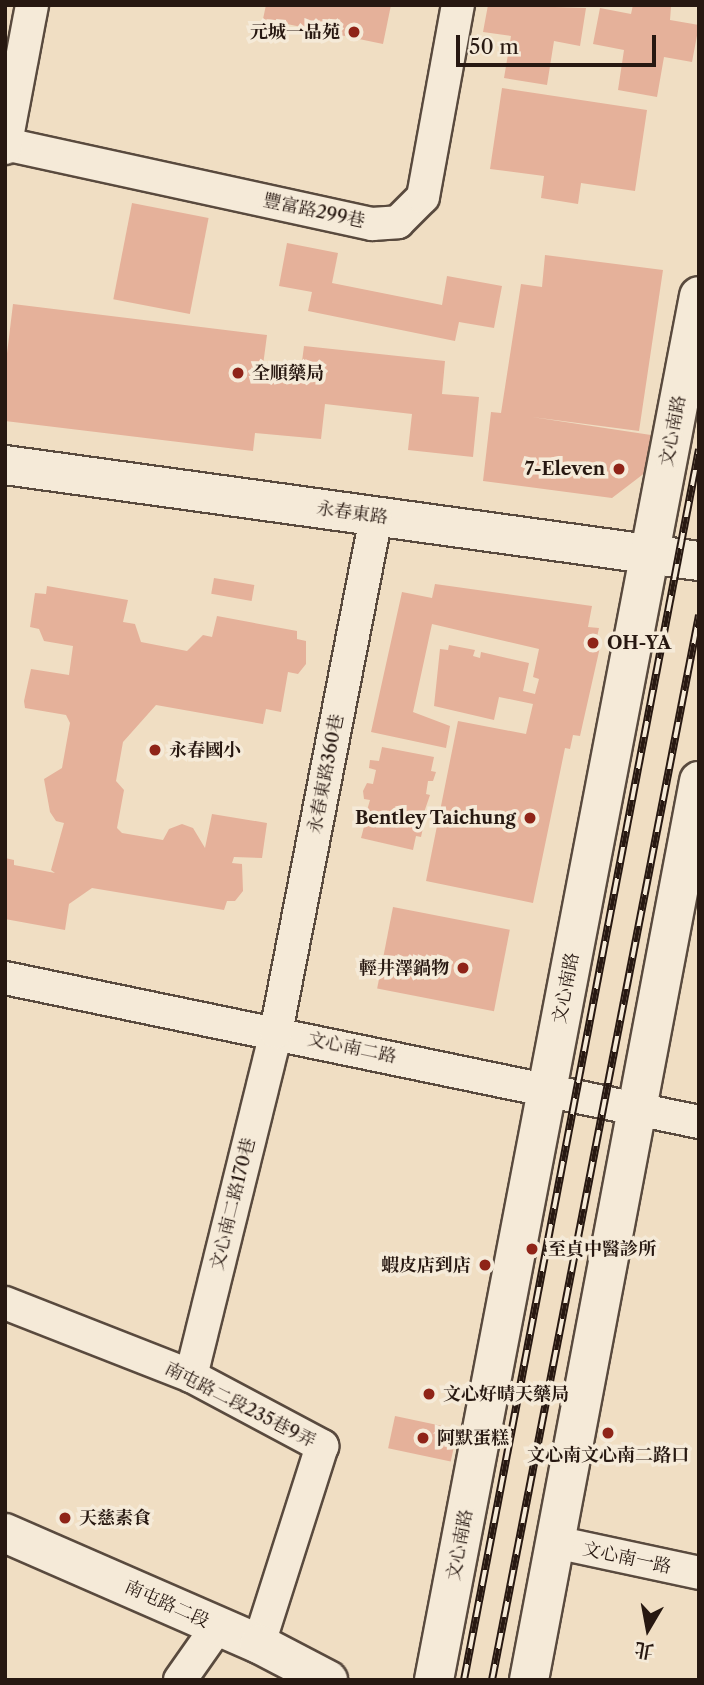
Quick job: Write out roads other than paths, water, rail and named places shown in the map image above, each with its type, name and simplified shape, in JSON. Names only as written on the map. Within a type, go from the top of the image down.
[{"type":"main road","name":"文心南路","points":[[434,1680],[699,296]]},
{"type":"main road","name":"永春東路","points":[[5,465],[699,561]]},
{"type":"main road","points":[[529,1680],[699,781]]},
{"type":"main road","name":"南屯路二段","points":[[5,1533],[258,1644],[328,1680]]},
{"type":"street","points":[[5,145],[32,5]]},
{"type":"street","name":"豐富路299巷","points":[[5,145],[372,224],[398,222],[423,197],[458,5]]},
{"type":"street","name":"永春東路360巷","points":[[276,1032],[376,517]]},
{"type":"street","name":"文心南二路","points":[[5,978],[276,1032],[699,1122]]},
{"type":"street","name":"文心南二路170巷","points":[[191,1376],[276,1032]]},
{"type":"street","name":"南屯路二段235巷9弄","points":[[5,1304],[191,1376],[322,1446],[258,1644]]},
{"type":"street","name":"文心南一路","points":[[555,1542],[699,1573]]},
{"type":"street","points":[[180,1680],[218,1626]]},
{"type":"railway","points":[[464,1680],[699,449]]},
{"type":"railway","points":[[492,1680],[699,615]]},
{"type":"place","name":"元城一品苑","points":[[354,32]]},
{"type":"place","name":"全順藥局","points":[[238,373]]},
{"type":"place","name":"7-Eleven","points":[[619,469]]},
{"type":"place","name":"OH-YA","points":[[593,643]]},
{"type":"place","name":"永春國小","points":[[155,750]]},
{"type":"place","name":"Bentley Taichung","points":[[530,818]]},
{"type":"place","name":"輕井澤鍋物","points":[[463,968]]},
{"type":"place","name":"至貞中醫診所","points":[[532,1249]]},
{"type":"place","name":"蝦皮店到店","points":[[485,1265]]},
{"type":"place","name":"文心好晴天藥局","points":[[429,1394]]},
{"type":"place","name":"文心南文心南二路口","points":[[608,1433]]},
{"type":"place","name":"阿默蛋糕","points":[[423,1438]]},
{"type":"place","name":"天慈素食","points":[[65,1518]]}]
